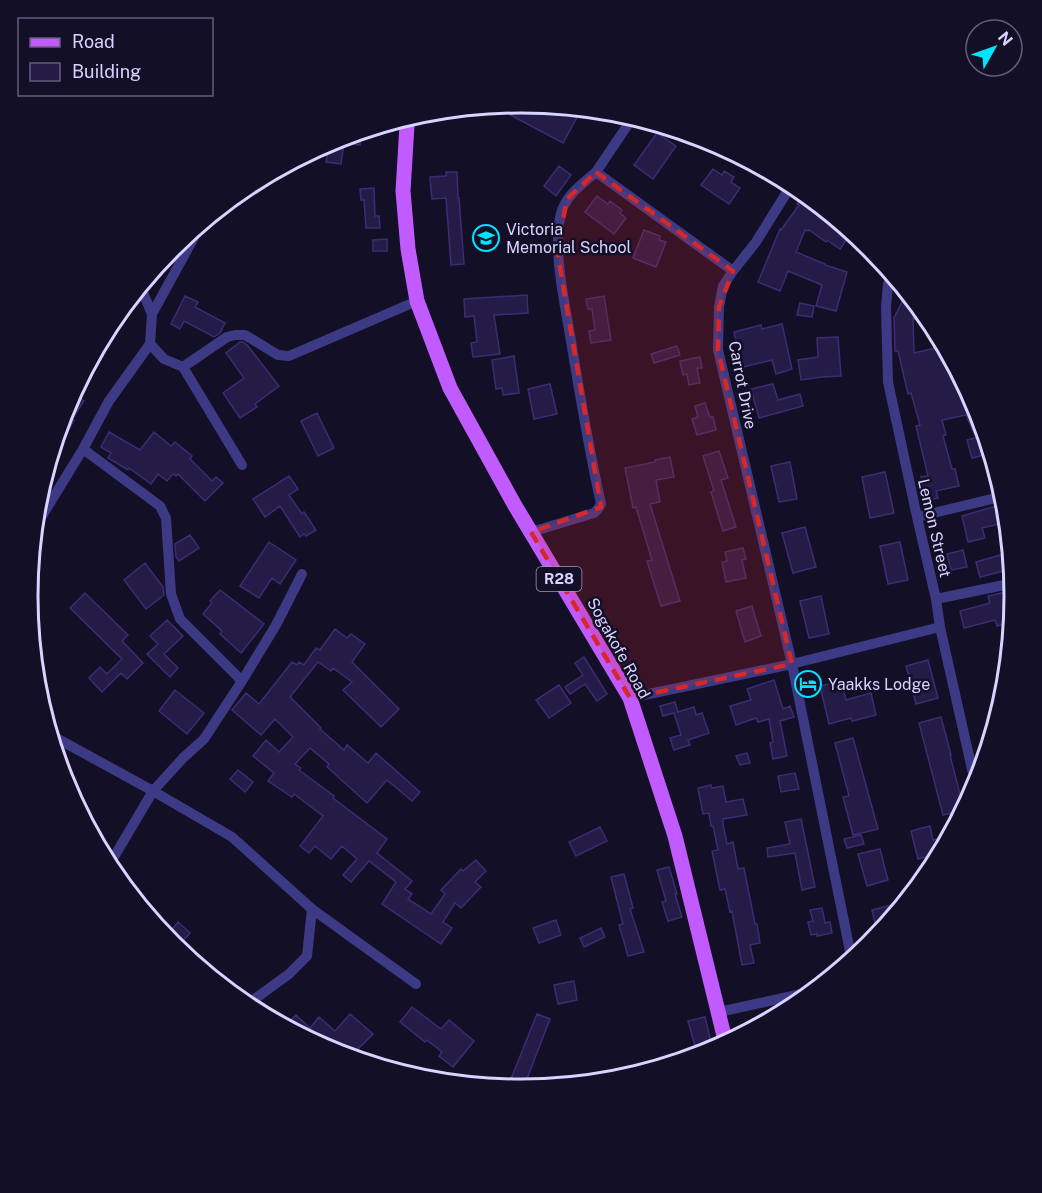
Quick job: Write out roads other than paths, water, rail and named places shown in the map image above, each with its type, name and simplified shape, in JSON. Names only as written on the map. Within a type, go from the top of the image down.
[{"type":"main road","name":"Sogakofe Road","points":[[407,127],[403,191],[408,249],[417,301],[450,388],[531,532],[630,698],[675,836],[724,1035]]},
{"type":"street","points":[[531,532],[594,513],[601,504],[591,458],[557,250],[561,214],[567,199],[597,172],[628,125]]},
{"type":"street","points":[[597,172],[733,271]]},
{"type":"street","name":"Carrot Drive","points":[[787,192],[756,242],[723,286],[718,307],[718,350],[792,664],[850,951]]},
{"type":"street","points":[[46,508],[109,401],[150,344],[152,314],[190,244]]},
{"type":"street","name":"Lemon Street","points":[[889,282],[886,306],[888,382],[972,770]]},
{"type":"street","points":[[144,294],[152,314]]},
{"type":"street","points":[[183,367],[235,334],[245,335],[278,355],[289,356],[417,301]]},
{"type":"street","points":[[150,344],[164,359],[183,367],[242,465]]},
{"type":"street","points":[[82,449],[160,506],[166,518],[171,594],[180,619],[242,681]]},
{"type":"street","points":[[917,517],[994,498]]},
{"type":"street","points":[[114,857],[153,791],[204,739],[276,625],[302,574]]},
{"type":"street","points":[[936,599],[1004,585]]},
{"type":"street","points":[[630,698],[792,664],[940,627]]},
{"type":"street","points":[[59,740],[232,837],[312,909],[416,984]]},
{"type":"street","points":[[253,1000],[289,974],[307,956],[312,909]]},
{"type":"street","points":[[719,1012],[795,995]]},
{"type":"place","name":"Victoria Memorial School","points":[[486,238]]},
{"type":"place","name":"Yaakks Lodge","points":[[808,684]]}]
